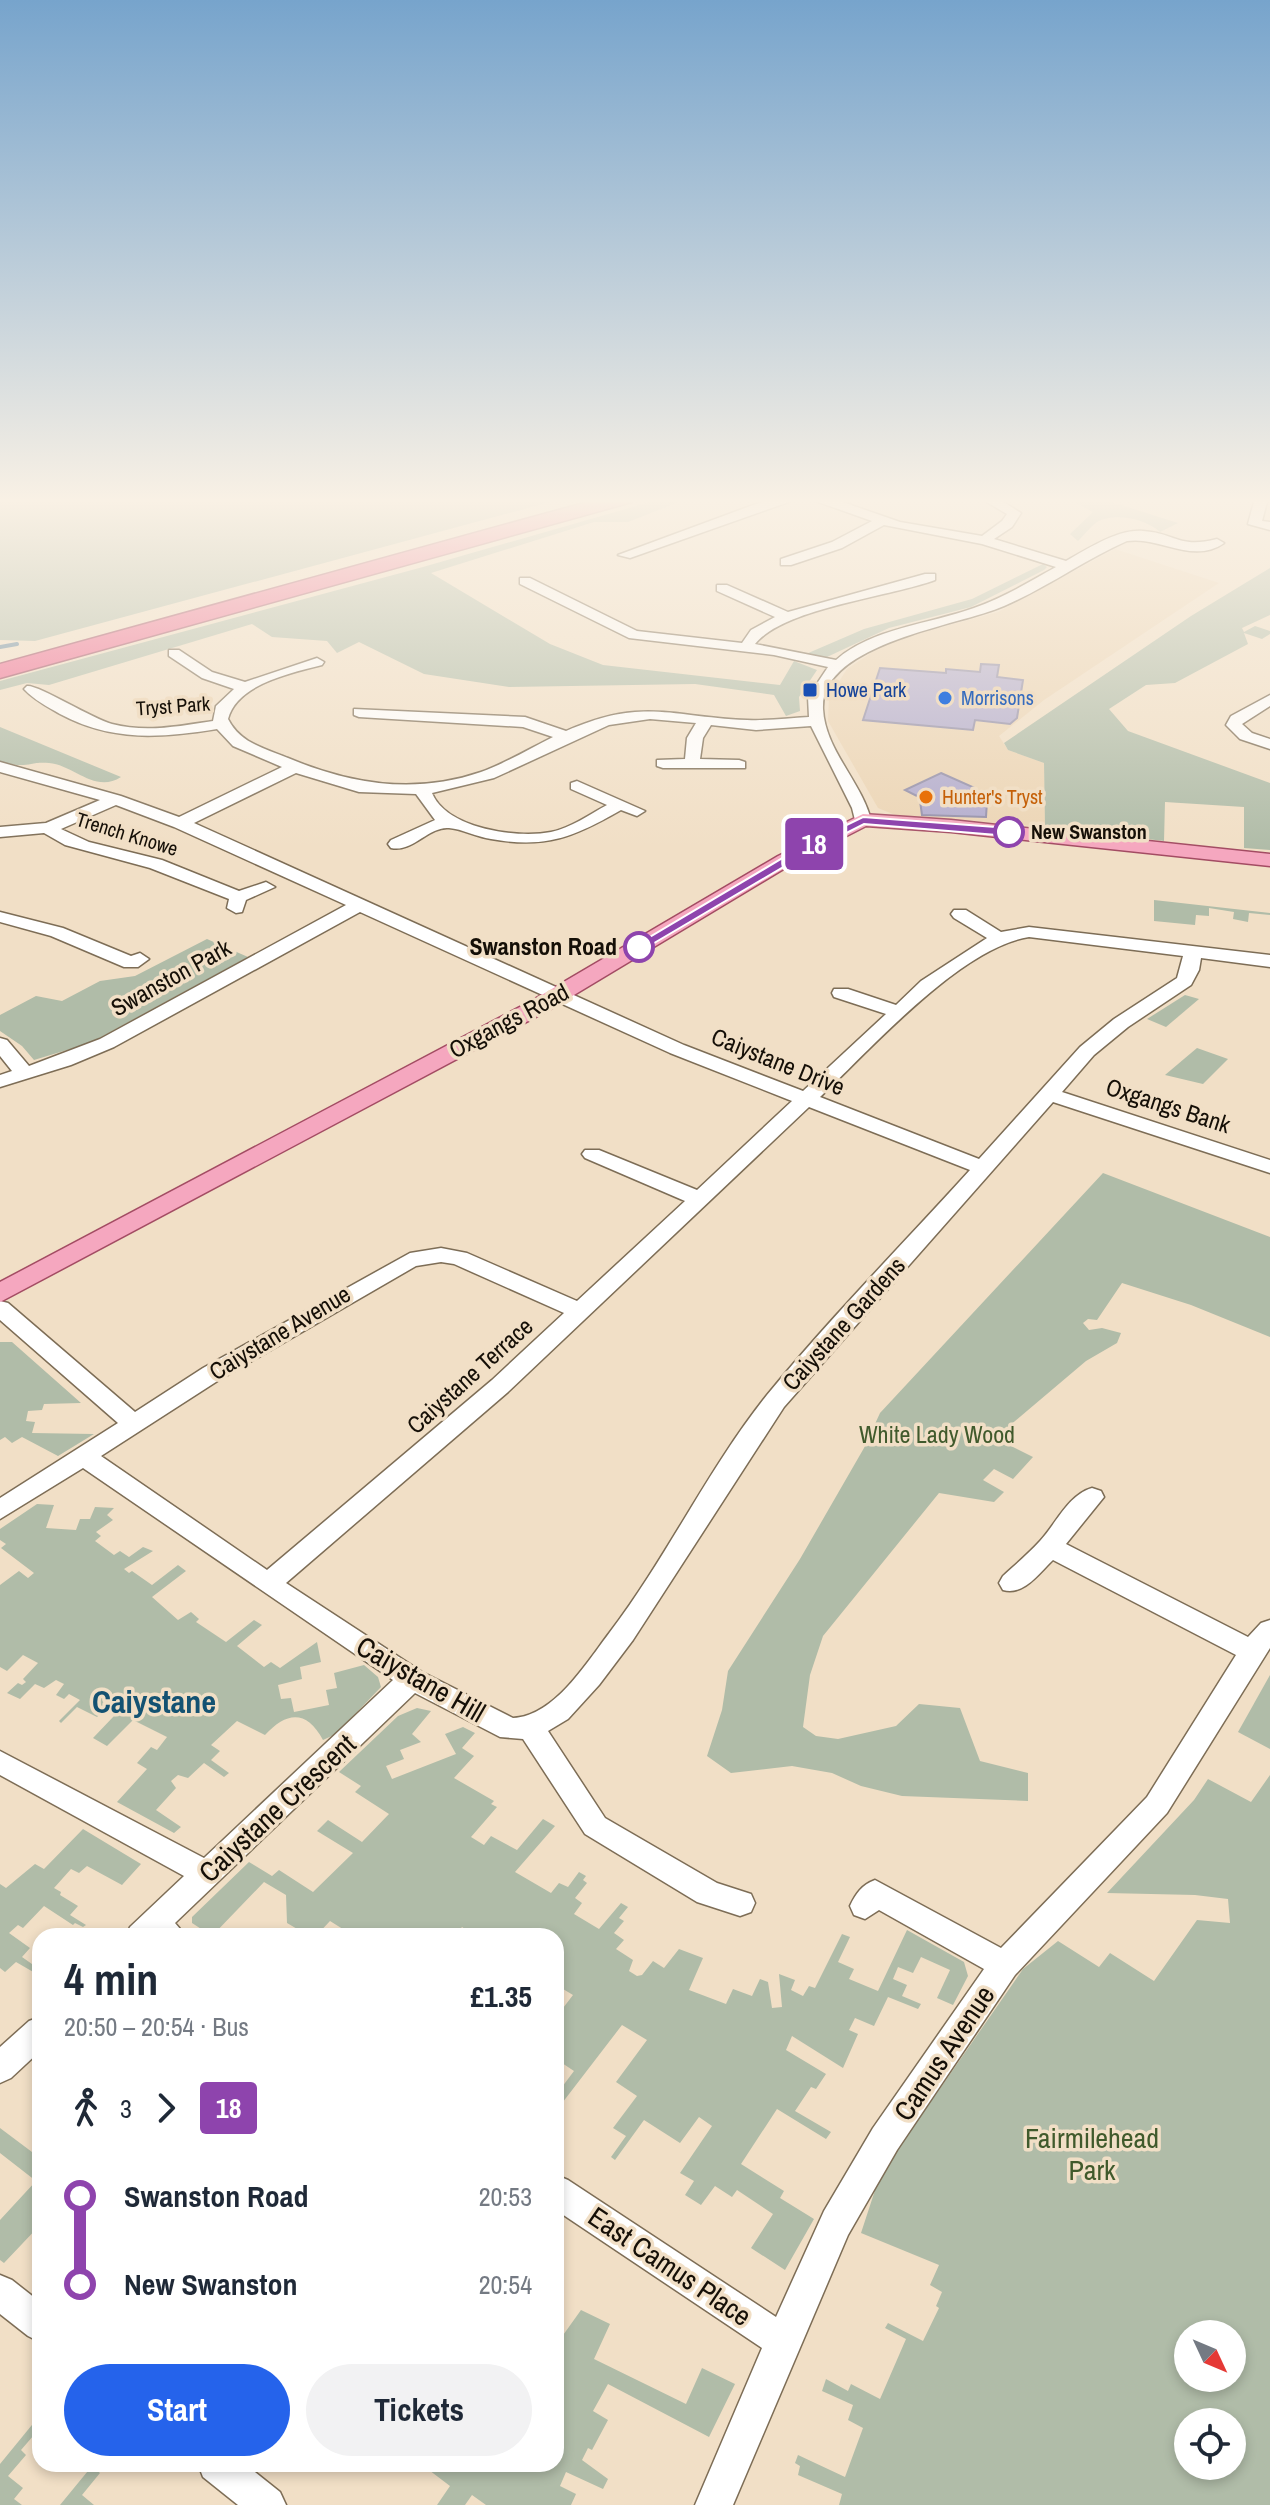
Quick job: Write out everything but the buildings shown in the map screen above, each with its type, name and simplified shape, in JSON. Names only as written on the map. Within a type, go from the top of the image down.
[{"type":"highway","points":[[0,661],[169,615]]},
{"type":"highway","points":[[0,671],[203,615]]},
{"type":"main road","points":[[863,820],[1270,860]]},
{"type":"main road","name":"Oxgangs Road","points":[[0,1293],[558,995],[759,876],[863,820]]},
{"type":"street","points":[[593,615],[634,635],[746,647],[840,665]]},
{"type":"street","points":[[782,615],[786,617]]},
{"type":"street","points":[[746,647],[755,632],[795,615]]},
{"type":"street","points":[[863,820],[860,808],[815,721],[817,696],[826,679],[840,665],[868,646],[902,632],[967,615]]},
{"type":"street","name":"Tryst Park","points":[[198,653],[178,655],[207,675],[244,687]]},
{"type":"street","name":"Tryst Park","points":[[317,662],[284,667],[244,687],[231,698],[222,712],[222,724],[228,734],[243,744],[296,767],[353,786],[386,790],[423,789],[488,774],[594,723],[625,716],[672,715],[738,725],[815,721]]},
{"type":"street","name":"Tryst Park","points":[[42,691],[72,713],[121,731],[161,733],[222,724]]},
{"type":"street","points":[[1270,700],[1236,719],[1234,725],[1246,736],[1270,744]]},
{"type":"street","points":[[359,712],[386,710],[525,722],[565,736]]},
{"type":"street","points":[[692,763],[695,738],[706,720]]},
{"type":"street","points":[[663,763],[739,765]]},
{"type":"street","points":[[0,767],[115,799],[180,823],[558,995]]},
{"type":"street","points":[[180,823],[296,767]]},
{"type":"street","points":[[423,789],[428,802],[446,821],[467,828],[538,839],[557,836],[629,808],[577,786]]},
{"type":"street","points":[[0,832],[49,829],[69,823],[115,799]]},
{"type":"street","points":[[397,844],[446,821]]},
{"type":"street","name":"Trench Knowe","points":[[49,829],[101,851],[141,858],[237,902],[266,887]]},
{"type":"street","name":"Swanston Park","points":[[0,1081],[107,1043],[361,904]]},
{"type":"street","points":[[960,914],[1000,939]]},
{"type":"street","points":[[0,917],[57,932],[131,963],[140,959]]},
{"type":"street","name":"Caiystane Terrace","points":[[268,1584],[440,1438],[950,968],[1000,939],[1019,933],[1044,932],[1270,961]]},
{"type":"street","name":"Caiystane Gardens","points":[[530,1728],[560,1711],[603,1661],[764,1415],[1049,1094],[1109,1032],[1184,981],[1190,970],[1193,951]]},
{"type":"street","points":[[841,993],[900,1012]]},
{"type":"street","name":"Caiystane Drive","points":[[558,995],[734,1074],[983,1168]]},
{"type":"street","points":[[0,1044],[25,1073]]},
{"type":"street","name":"Oxgangs Bank","points":[[1049,1094],[1270,1167]]},
{"type":"street","points":[[592,1154],[700,1199]]},
{"type":"street","name":"Caiystane Avenue","points":[[0,1510],[133,1423],[392,1267],[422,1257],[441,1255],[470,1262],[580,1311]]},
{"type":"street","points":[[0,1308],[133,1423]]},
{"type":"street","name":"Caiystane Hill","points":[[82,1455],[412,1679],[510,1729],[530,1728]]},
{"type":"street","points":[[1012,1583],[1050,1547],[1071,1518],[1092,1497]]},
{"type":"street","name":"Camus Avenue","points":[[714,2505],[836,2223],[859,2182],[933,2066],[1004,1965],[1157,1805],[1261,1640],[1050,1547]]},
{"type":"street","name":"Caiystane Crescent","points":[[159,1928],[207,1874],[412,1679]]},
{"type":"street","points":[[530,1728],[595,1826],[708,1893],[740,1903]]},
{"type":"street","points":[[0,1762],[207,1874]]},
{"type":"street","points":[[874,1892],[1004,1965]]},
{"type":"street","points":[[0,2068],[32,2038]]},
{"type":"street","name":"East Camus Place","points":[[564,2196],[783,2342]]},
{"type":"street","points":[[0,2292],[32,2318]]},
{"type":"street","points":[[226,2472],[267,2505]]},
{"type":"shaded area","points":[[987,615],[1171,615],[1044,700],[999,736],[1008,750],[1044,763],[1045,827],[898,816],[878,808],[828,721],[829,697],[847,669],[877,649],[909,636]]},
{"type":"green space","points":[[0,615],[132,615],[35,641],[0,640]]},
{"type":"green space","points":[[245,615],[501,615],[550,644],[603,665],[780,685],[794,661],[817,670],[799,697],[800,711],[786,716],[774,695],[695,684],[509,687],[424,674],[359,642],[337,653],[327,641],[272,637],[252,624],[49,685],[27,683],[0,690],[0,681]]},
{"type":"green space","points":[[915,615],[940,615],[889,628],[827,657],[806,654],[864,629]]},
{"type":"green space","points":[[1270,615],[1242,628],[1244,632],[1255,626],[1270,631],[1270,634],[1262,639],[1244,633],[1248,644],[1175,683],[1146,685],[1109,709],[1128,731],[1270,783],[1270,850],[1244,848],[1244,807],[1165,802],[1164,841],[1045,827],[1044,763],[1008,750],[1004,743],[1191,616]]},
{"type":"green space","points":[[0,727],[121,777],[111,781],[93,781],[49,763],[16,765],[0,761]]},
{"type":"green space","points":[[1154,900],[1270,915],[1249,913],[1248,922],[1233,919],[1234,912],[1209,908],[1209,916],[1196,915],[1195,925],[1154,921]]},
{"type":"green space","points":[[207,939],[248,957],[90,1043],[34,1060],[22,1046],[0,1031],[0,1015],[36,996],[62,1001],[100,981],[135,976]]},
{"type":"green space","points":[[1185,995],[1199,999],[1166,1027],[1147,1019]]},
{"type":"green space","points":[[1197,1048],[1228,1059],[1203,1084],[1165,1075]]},
{"type":"green space","name":"White Lady Wood","points":[[1103,1173],[1270,1237],[1270,1337],[1191,1305],[1122,1283],[1097,1320],[1088,1319],[1083,1323],[1089,1330],[1102,1328],[1121,1333],[1117,1343],[1086,1361],[995,1438],[1033,1457],[1013,1479],[994,1469],[983,1480],[1004,1492],[994,1502],[939,1493],[823,1636],[810,1675],[803,1727],[816,1736],[838,1739],[896,1726],[919,1704],[960,1708],[980,1761],[1028,1773],[1028,1801],[902,1796],[861,1786],[832,1773],[792,1766],[731,1773],[707,1756],[722,1710],[728,1671],[800,1559],[864,1448],[880,1413]]},
{"type":"green space","points":[[0,1342],[12,1342],[81,1403],[44,1404],[42,1410],[28,1411],[26,1421],[35,1422],[32,1433],[94,1434],[58,1456],[22,1437],[12,1443],[5,1437],[0,1440]]},
{"type":"green space","points":[[37,1504],[54,1505],[46,1528],[76,1530],[80,1519],[90,1519],[95,1507],[114,1508],[107,1515],[113,1520],[96,1532],[101,1536],[95,1541],[114,1555],[120,1551],[129,1557],[143,1547],[153,1551],[124,1569],[152,1585],[178,1565],[186,1571],[152,1597],[178,1620],[191,1612],[199,1619],[196,1622],[226,1642],[254,1620],[262,1625],[237,1646],[264,1667],[271,1662],[280,1668],[317,1642],[321,1662],[300,1667],[302,1679],[278,1685],[281,1699],[291,1698],[294,1712],[329,1705],[326,1690],[337,1688],[334,1673],[364,1665],[378,1677],[381,1687],[336,1734],[323,1740],[310,1723],[296,1717],[281,1721],[265,1735],[237,1721],[211,1745],[220,1751],[211,1760],[229,1773],[224,1777],[204,1763],[188,1778],[178,1775],[171,1781],[176,1788],[156,1810],[181,1827],[174,1833],[117,1802],[147,1769],[137,1763],[151,1747],[157,1750],[167,1737],[133,1720],[107,1746],[93,1738],[114,1716],[104,1710],[97,1717],[77,1707],[61,1723],[59,1721],[80,1700],[69,1694],[64,1699],[56,1695],[64,1684],[56,1680],[44,1688],[35,1684],[20,1699],[7,1693],[18,1683],[22,1685],[26,1682],[23,1679],[38,1663],[23,1655],[7,1671],[0,1667],[0,1585],[19,1571],[28,1578],[34,1573],[1,1548],[6,1544],[0,1540],[0,1529]]},
{"type":"green space","points":[[1270,1675],[1270,1749],[1238,1732]]},
{"type":"green space","points":[[417,1708],[431,1711],[412,1734],[421,1742],[400,1750],[404,1759],[386,1766],[392,1779],[456,1754],[445,1734],[463,1727],[475,1733],[462,1748],[474,1756],[454,1778],[494,1801],[491,1804],[497,1807],[471,1837],[484,1845],[491,1836],[517,1850],[543,1819],[555,1826],[515,1872],[551,1893],[559,1883],[568,1887],[579,1872],[586,1876],[583,1880],[587,1883],[575,1898],[582,1903],[574,1914],[599,1929],[621,1903],[628,1907],[619,1918],[624,1921],[614,1933],[624,1940],[616,1949],[633,1960],[629,1971],[637,1976],[642,1975],[653,1961],[664,1968],[679,1949],[703,1958],[689,1990],[726,2004],[733,1989],[752,1996],[760,1979],[768,1982],[772,2008],[782,2007],[779,1974],[795,1980],[791,1990],[803,1996],[809,1986],[815,1988],[842,1934],[850,1937],[838,1962],[854,1969],[849,1979],[878,1991],[907,1930],[964,1962],[968,1976],[953,2005],[937,1998],[950,1970],[921,1957],[913,1973],[898,1967],[893,1979],[907,1985],[902,1996],[921,2004],[918,2009],[888,1997],[874,2026],[855,2018],[849,2030],[858,2034],[843,2068],[792,2036],[786,2050],[826,2074],[816,2089],[811,2087],[795,2111],[831,2132],[826,2139],[777,2109],[741,2164],[784,2191],[780,2198],[814,2219],[785,2270],[751,2248],[773,2214],[737,2190],[732,2197],[715,2186],[701,2205],[685,2195],[694,2181],[680,2173],[712,2126],[699,2117],[680,2143],[644,2120],[615,2160],[611,2157],[626,2136],[613,2128],[637,2096],[616,2082],[647,2040],[622,2025],[564,2101],[564,2084],[574,2071],[564,2064],[564,2007],[573,1995],[564,1990],[564,1928],[341,1928],[330,1921],[323,1928],[296,1928],[287,1923],[286,1895],[264,1882],[220,1928],[200,1928],[192,1923],[192,1917],[249,1862],[272,1876],[279,1870],[313,1892],[353,1853],[317,1831],[328,1820],[362,1842],[389,1814],[355,1792],[361,1786],[339,1772],[398,1716]]},
{"type":"green space","name":"Fairmilehead Park","points":[[1270,1775],[1270,2505],[839,2505],[842,2494],[798,2475],[800,2466],[795,2463],[798,2455],[845,2477],[863,2428],[848,2420],[853,2405],[822,2391],[826,2379],[848,2391],[851,2384],[880,2399],[906,2339],[885,2328],[888,2323],[923,2341],[939,2308],[936,2306],[942,2292],[930,2285],[939,2265],[861,2233],[880,2175],[1023,1969],[1058,1941],[1099,1967],[1110,1953],[1154,1981],[1197,1920],[1230,1923],[1228,1899],[1107,1893],[1194,1800],[1208,1779],[1251,1802]]},
{"type":"green space","points":[[83,1829],[141,1864],[122,1885],[87,1866],[79,1873],[71,1869],[54,1888],[78,1906],[70,1915],[86,1925],[73,1925],[44,1906],[23,1928],[18,1925],[9,1933],[30,1948],[22,1957],[32,1964],[32,1971],[16,1962],[5,1972],[0,1968],[0,1884],[6,1888],[35,1864],[44,1869]]},
{"type":"green space","points":[[0,2128],[32,2152],[32,2178],[0,2153]]},
{"type":"green space","points":[[32,2185],[32,2233],[4,2263],[0,2260],[0,2220]]},
{"type":"green space","points":[[581,2310],[610,2324],[594,2359],[686,2404],[702,2368],[735,2384],[709,2437],[608,2384],[593,2411],[608,2420],[592,2450],[588,2448],[582,2460],[608,2479],[603,2489],[566,2472],[560,2486],[576,2494],[571,2505],[486,2505],[472,2495],[465,2505],[437,2505],[450,2486],[432,2472],[564,2472],[564,2334]]},
{"type":"green space","points":[[32,2425],[32,2437],[21,2450],[26,2455],[8,2476],[23,2488],[14,2499],[22,2505],[0,2505],[0,2464]]},
{"type":"green space","points":[[87,2472],[100,2473],[82,2495],[94,2505],[60,2505]]},
{"type":"waterway","points":[[0,647],[17,644]]},
{"type":"bus line","name":"18","points":[[639,947],[805,849],[863,820],[1009,832]]},
{"type":"place","name":"Howe Park","points":[[810,690]]},
{"type":"place","name":"Morrisons","points":[[945,698]]},
{"type":"place","name":"Hunter's Tryst","points":[[926,797]]},
{"type":"place","name":"New Swanston","points":[[1009,832]]},
{"type":"place","name":"Swanston Road","points":[[639,947]]},
{"type":"district","name":"Caiystane","points":[[154,1702]]}]
